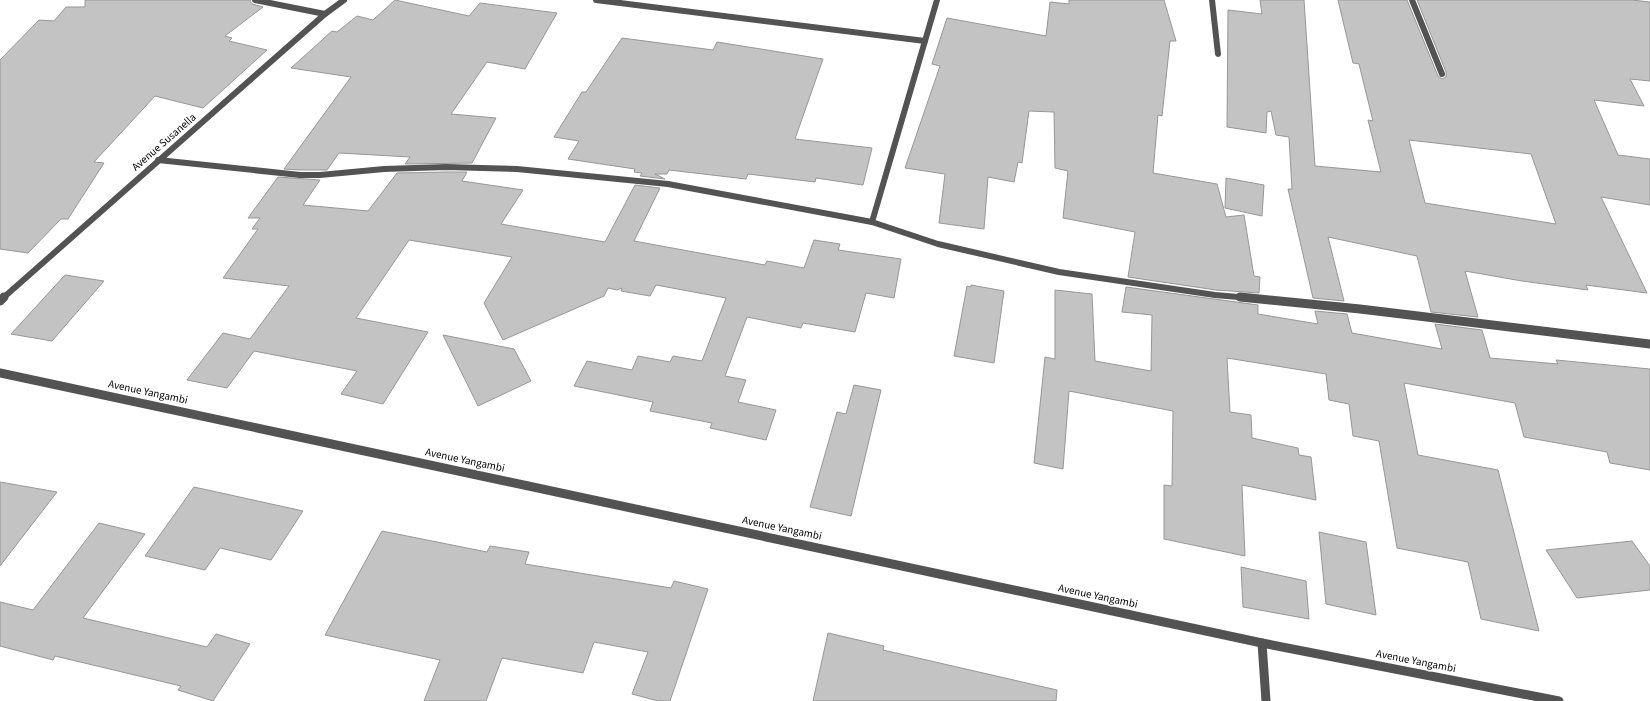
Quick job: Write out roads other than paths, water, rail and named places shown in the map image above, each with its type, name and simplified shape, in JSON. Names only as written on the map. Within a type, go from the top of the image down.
[{"type":"street","points":[[255,0],[325,14]]},
{"type":"street","name":"Avenue Susanella","points":[[0,301],[158,160],[325,14],[344,0]]},
{"type":"street","points":[[596,0],[925,41]]},
{"type":"street","points":[[872,222],[937,0]]},
{"type":"street","points":[[1212,0],[1218,54]]},
{"type":"street","points":[[1412,0],[1442,74]]},
{"type":"street","points":[[158,160],[300,175],[320,175],[384,169],[446,167],[533,170],[668,184],[872,222],[938,244],[1059,272],[1215,295],[1360,309],[1650,344]]},
{"type":"street","name":"Avenue Yangambi","points":[[0,373],[1262,643],[1559,701]]},
{"type":"street","points":[[1262,643],[1266,701]]}]
